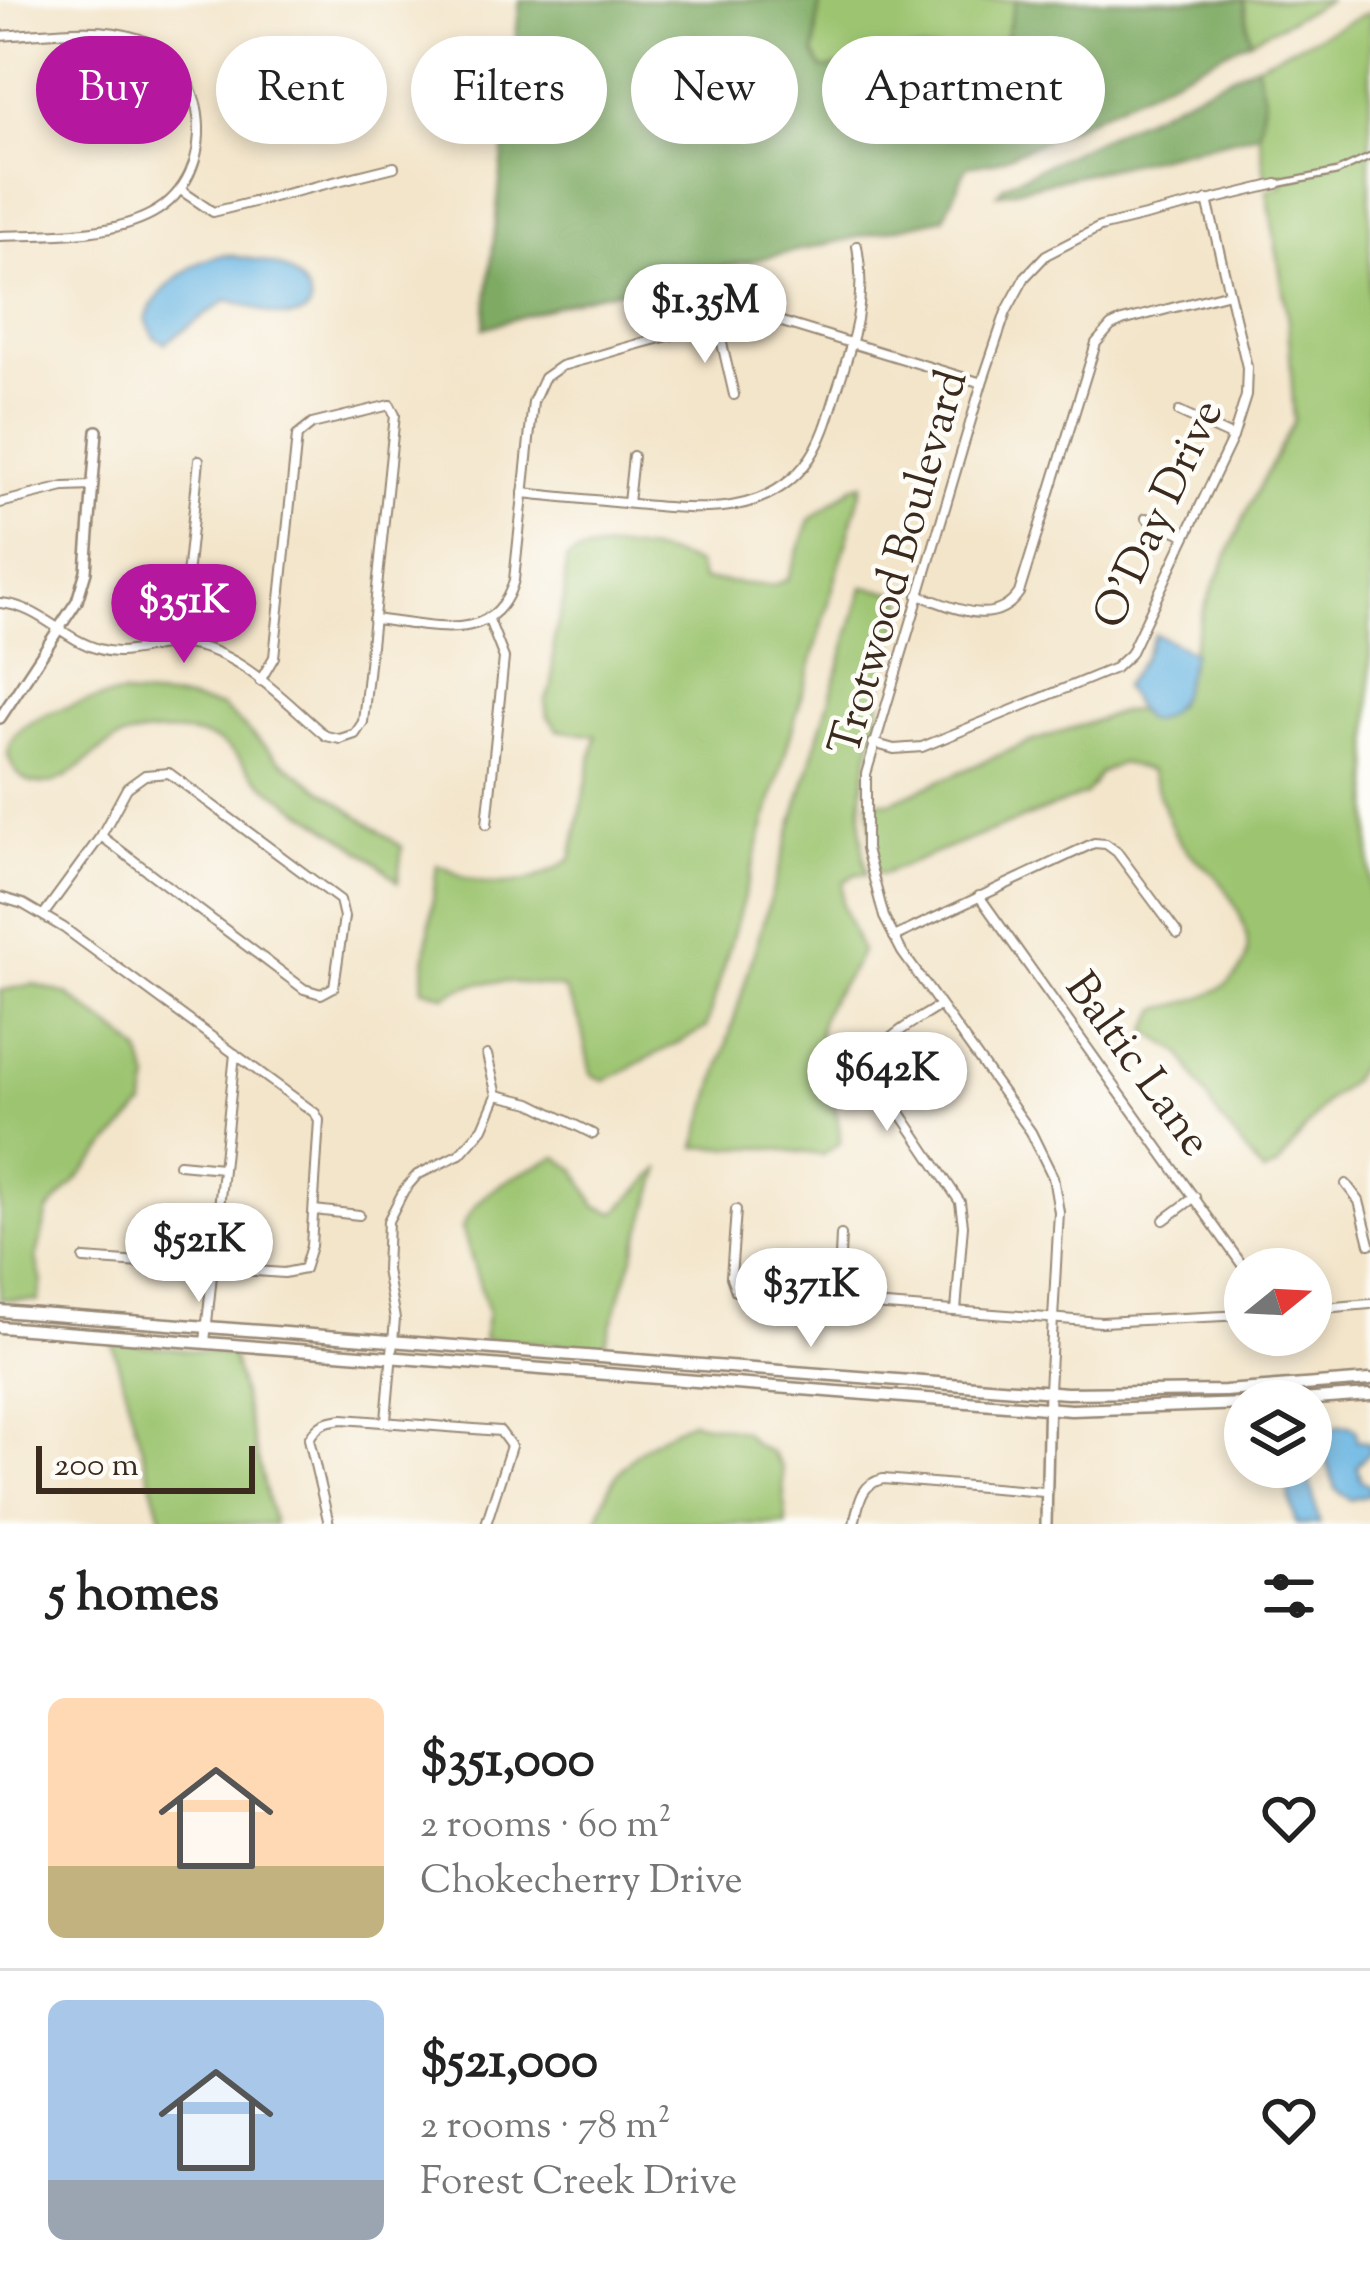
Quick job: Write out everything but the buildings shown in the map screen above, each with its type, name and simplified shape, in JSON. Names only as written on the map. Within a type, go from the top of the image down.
[{"type":"main road","points":[[0,1311],[392,1359],[1047,1407],[1155,1409],[1224,1398]]},
{"type":"main road","points":[[0,1327],[394,1342],[1048,1390],[1224,1398]]},
{"type":"main road","points":[[1332,1385],[1370,1380]]},
{"type":"main road","points":[[1154,1394],[1155,1409]]},
{"type":"main road","points":[[1332,1398],[1370,1396]]},
{"type":"street","points":[[0,36],[107,32],[134,37],[160,49],[193,94],[200,123],[197,160],[182,191],[152,214],[115,226],[0,236]]},
{"type":"street","points":[[1277,184],[1337,172],[1370,157]]},
{"type":"street","points":[[182,191],[213,212],[394,167]]},
{"type":"street","name":"Trotwood Boulevard","points":[[1046,1524],[1058,1212],[1053,1177],[1031,1132],[894,937],[876,893],[866,849],[866,774],[982,383],[1016,291],[1046,255],[1100,227],[1277,184]]},
{"type":"street","name":"O'Day Drive","points":[[873,743],[894,749],[922,747],[1115,668],[1130,654],[1233,436],[1248,382],[1207,200]]},
{"type":"street","points":[[523,494],[703,511],[739,506],[772,493],[809,460],[822,438],[863,298],[857,246]]},
{"type":"street","points":[[918,595],[982,614],[1009,607],[1019,593],[1096,343],[1122,321],[1229,293]]},
{"type":"street","points":[[373,619],[465,628],[489,620],[502,608],[514,580],[533,402],[537,388],[561,366],[718,326],[761,320],[782,322],[982,383]]},
{"type":"street","points":[[718,326],[734,395]]},
{"type":"street","points":[[0,603],[36,612],[93,648],[115,653],[180,644],[212,650],[260,681],[326,736],[355,734],[363,722],[395,415],[384,403],[312,424],[297,436],[274,657],[260,681]]},
{"type":"street","points":[[1179,412],[1233,436]]},
{"type":"street","points":[[0,718],[77,601],[86,572],[97,431]]},
{"type":"street","points":[[628,503],[633,456]]},
{"type":"street","points":[[180,644],[199,460]]},
{"type":"street","points":[[0,503],[64,487],[95,486]]},
{"type":"street","points":[[1145,518],[1185,536]]},
{"type":"street","points":[[487,824],[505,658],[489,620]]},
{"type":"street","points":[[44,914],[101,836],[127,788],[156,772],[178,778],[340,900],[344,917],[334,987],[321,994],[304,989],[101,836]]},
{"type":"street","points":[[894,937],[1084,845],[1106,844],[1118,852],[1178,934]]},
{"type":"street","name":"Baltic Lane","points":[[979,896],[1230,1248]]},
{"type":"street","points":[[0,897],[44,914],[319,1120],[314,1210],[304,1269],[284,1273],[84,1258]]},
{"type":"street","points":[[940,1006],[884,1044],[873,1061],[873,1072],[960,1202],[963,1225],[956,1311]]},
{"type":"street","points":[[206,1336],[235,1054]]},
{"type":"street","points":[[386,1420],[394,1342],[386,1241],[394,1205],[417,1175],[460,1154],[472,1142],[497,1095],[487,1055]]},
{"type":"street","points":[[497,1095],[532,1103],[593,1134]]},
{"type":"street","points":[[179,1165],[222,1168]]},
{"type":"street","points":[[1346,1184],[1359,1201],[1370,1244]]},
{"type":"street","points":[[1164,1220],[1195,1197]]},
{"type":"street","points":[[314,1210],[359,1215]]},
{"type":"street","points":[[736,1210],[731,1277],[736,1291],[751,1297],[1052,1319],[1156,1322],[1224,1317]]},
{"type":"street","points":[[838,1303],[842,1235]]},
{"type":"street","points":[[1332,1307],[1370,1304]]},
{"type":"street","points":[[329,1524],[309,1438],[326,1420],[386,1420],[500,1431],[511,1446],[486,1524]]},
{"type":"street","points":[[854,1524],[863,1490],[883,1479],[1044,1492]]},
{"type":"green space","points":[[520,0],[820,0],[814,54],[822,67],[822,144],[1038,144],[994,162],[967,166],[944,218],[579,299],[484,328],[504,144],[607,144],[607,36],[516,36]]},
{"type":"green space","points":[[820,0],[1016,0],[1006,36],[822,36],[822,68],[814,54]]},
{"type":"green space","points":[[1016,0],[1244,0],[1250,40],[1105,111],[1105,36],[1006,36]]},
{"type":"green space","points":[[1244,0],[1330,0],[1250,40]]},
{"type":"green space","points":[[1370,12],[1370,1050],[1351,1081],[1325,1103],[1278,1166],[1263,1173],[1218,1116],[1181,1053],[1147,1031],[1158,1009],[1212,993],[1230,982],[1242,968],[1247,951],[1236,907],[1218,879],[1178,839],[1150,771],[1121,763],[1100,773],[1086,794],[883,874],[875,872],[869,801],[891,802],[1027,743],[1121,712],[1137,710],[1143,718],[1176,706],[1204,608],[1294,421],[1288,321],[1267,190],[1282,186],[1280,179],[1266,183],[1259,133],[1264,97],[1256,64]]},
{"type":"green space","points":[[1256,64],[1264,97],[1259,133],[998,194],[1004,185],[1089,144],[1105,144],[1105,137]]},
{"type":"green space","points":[[863,484],[706,1028],[604,1081],[591,1074],[580,1022],[564,989],[487,983],[446,996],[422,988],[437,865],[470,880],[501,884],[537,877],[571,859],[596,736],[558,730],[547,715],[545,701],[552,687],[566,560],[611,548],[650,551],[697,565],[702,580],[772,586],[788,579],[810,520]]},
{"type":"green space","points":[[863,587],[893,592],[904,602],[884,672],[862,793],[867,874],[843,882],[842,903],[861,951],[827,1006],[820,1028],[821,1057],[840,1143],[823,1155],[696,1147]]},
{"type":"green space","points":[[122,695],[222,707],[281,761],[402,847],[398,882],[367,855],[266,786],[226,746],[208,738],[170,732],[120,739],[68,775],[45,784],[28,782],[15,770],[9,758],[10,744],[33,721],[72,705]]},
{"type":"green space","points":[[33,984],[67,994],[124,1037],[140,1052],[149,1080],[144,1106],[48,1211],[36,1259],[42,1282],[38,1301],[0,1299],[0,991]]},
{"type":"green space","points":[[557,1157],[576,1170],[596,1206],[615,1213],[661,1168],[604,1348],[483,1339],[488,1312],[462,1228],[490,1192]]},
{"type":"green space","points":[[112,1342],[232,1355],[274,1524],[163,1524]]},
{"type":"green space","points":[[691,1421],[743,1431],[754,1444],[772,1453],[782,1468],[786,1524],[597,1524],[610,1487],[630,1460],[657,1438]]},
{"type":"water","points":[[226,255],[289,272],[308,294],[309,309],[284,317],[227,300],[165,343],[154,337],[146,320],[167,287],[202,262]]},
{"type":"water","points":[[1155,634],[1193,652],[1176,703],[1151,722],[1143,718],[1123,687]]},
{"type":"water","points":[[1350,1426],[1357,1440],[1370,1443],[1370,1451],[1357,1466],[1361,1481],[1370,1485],[1370,1495],[1350,1500],[1336,1490],[1332,1429]]},
{"type":"water","points":[[1287,1488],[1311,1488],[1320,1524],[1296,1524]]}]
